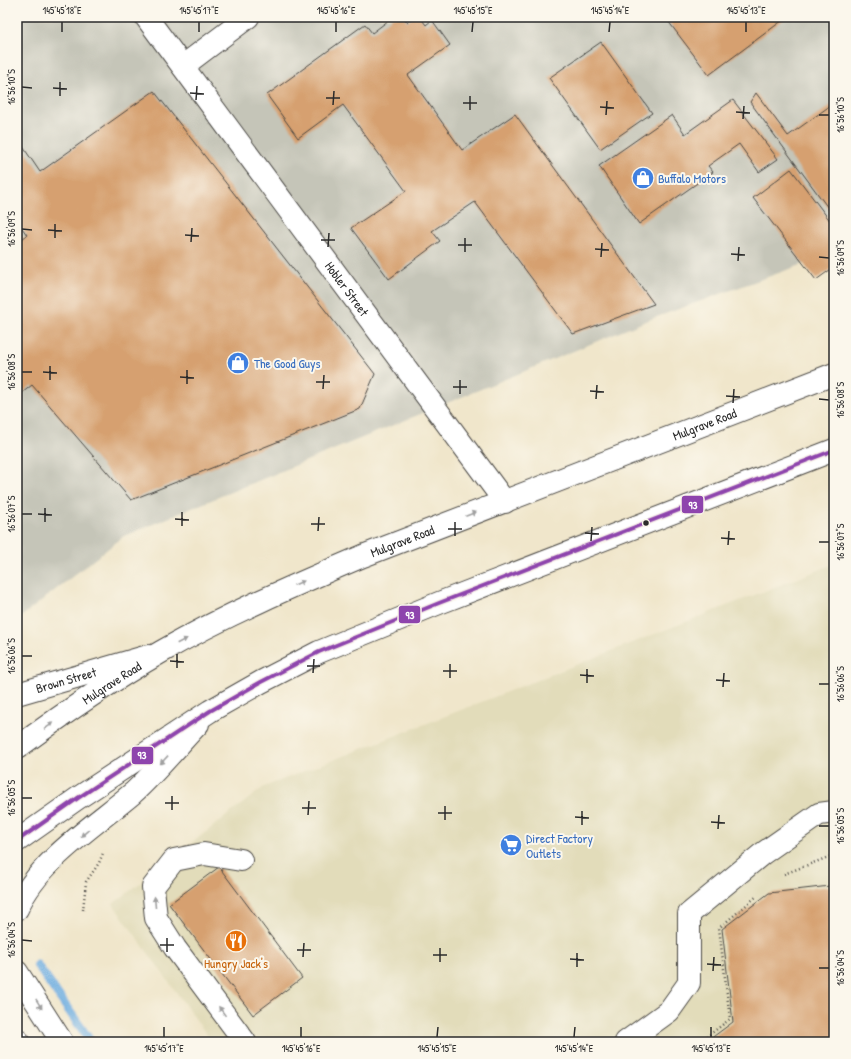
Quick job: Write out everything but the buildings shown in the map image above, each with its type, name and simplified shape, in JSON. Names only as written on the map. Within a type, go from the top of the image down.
[{"type":"main road","name":"Hobler Street","points":[[146,17],[184,66],[505,502]]},
{"type":"main road","points":[[184,66],[248,17]]},
{"type":"main road","name":"Mulgrave Road","points":[[17,748],[89,698],[162,652],[294,585],[363,556],[834,374]]},
{"type":"main road","points":[[17,841],[78,798],[210,711],[261,682],[319,652],[446,600],[834,450]]},
{"type":"main road","name":"Brown Street","points":[[17,694],[162,652]]},
{"type":"main road","points":[[17,909],[26,890],[43,870],[134,792],[210,711]]},
{"type":"main road","points":[[626,1042],[669,1011],[689,983],[689,914],[762,854],[819,814],[834,812]]},
{"type":"main road","points":[[241,860],[204,854],[174,860],[153,887],[156,918],[175,948],[245,1042]]},
{"type":"main road","points":[[17,972],[62,1042]]},
{"type":"path","points":[[83,910],[86,882],[100,863],[104,850]]},
{"type":"path","points":[[778,879],[784,874],[834,855]]},
{"type":"path","points":[[700,1042],[730,1019],[719,928],[760,894]]},
{"type":"shaded area","points":[[17,17],[834,17],[834,253],[651,319],[124,536],[17,620]]},
{"type":"shaded area","name":"Direct Factory Outlets","points":[[834,564],[834,1042],[212,1042],[113,904],[264,787]]},
{"type":"waterway","points":[[37,965],[91,1042]]},
{"type":"transit line","name":"93","points":[[17,841],[78,798],[210,711],[261,682],[319,652],[439,603],[834,450]]},
{"type":"place","name":"Buffalo Motors","points":[[643,178]]},
{"type":"place","name":"The Good Guys","points":[[238,363]]},
{"type":"place","name":"Direct Factory Outlets","points":[[511,845]]},
{"type":"place","name":"Hungry Jack's","points":[[236,941]]}]
